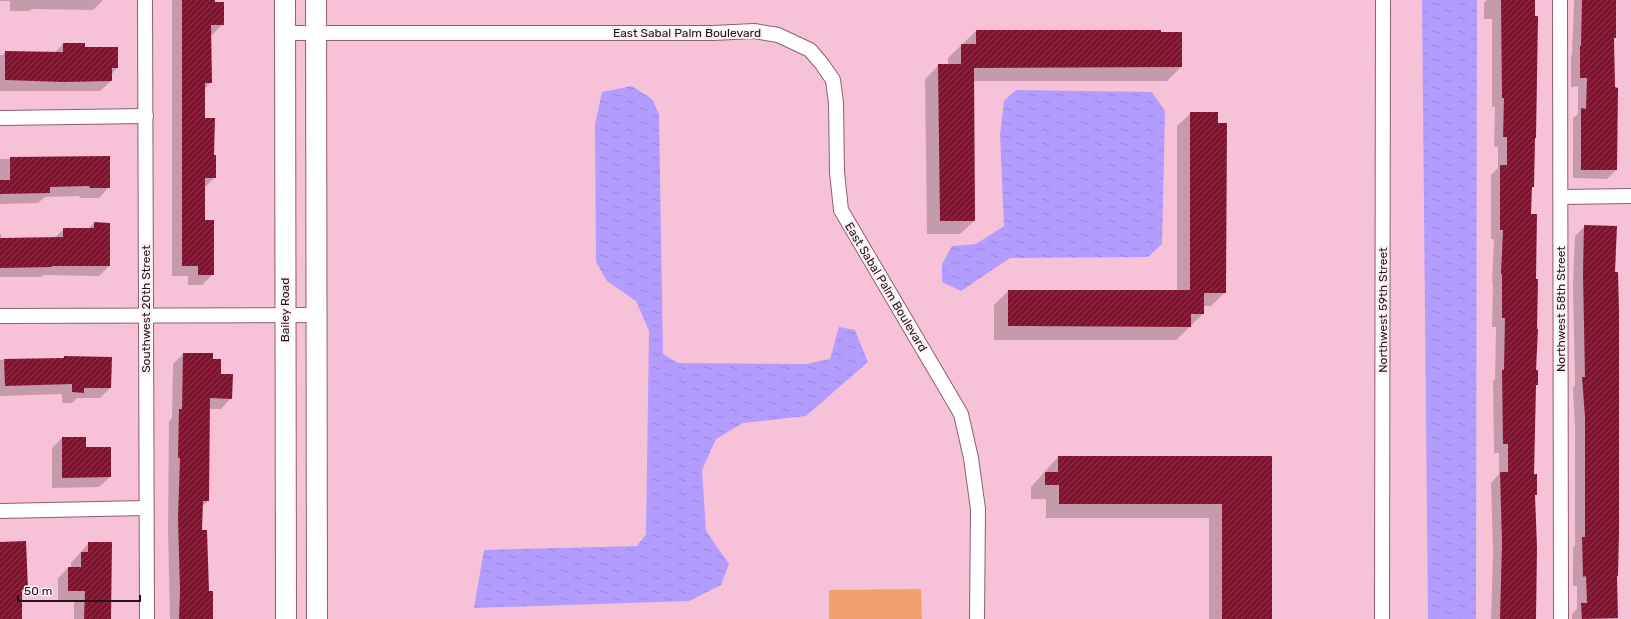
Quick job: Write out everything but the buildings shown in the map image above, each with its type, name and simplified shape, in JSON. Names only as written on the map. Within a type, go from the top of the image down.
[{"type":"street","name":"Southwest 20th Street","points":[[145,0],[147,619]]},
{"type":"street","name":"Bailey Road","points":[[285,0],[286,619]]},
{"type":"street","points":[[316,0],[317,619]]},
{"type":"street","name":"Northwest 59th Street","points":[[1382,619],[1383,0]]},
{"type":"street","name":"Northwest 58th Street","points":[[1560,0],[1561,619]]},
{"type":"street","name":"East Sabal Palm Boulevard","points":[[285,33],[713,33],[754,31],[778,35],[810,50],[833,80],[836,103],[837,172],[841,210],[961,414],[971,458],[978,509],[977,619]]},
{"type":"street","points":[[0,118],[146,116]]},
{"type":"street","points":[[1561,197],[1631,196]]},
{"type":"street","points":[[0,316],[316,315]]},
{"type":"street","points":[[0,512],[146,508]]},
{"type":"shaded area","points":[[921,589],[922,619],[829,619],[829,590]]},
{"type":"water","points":[[1422,0],[1477,0],[1476,619],[1428,619]]},
{"type":"water","points":[[632,86],[652,99],[659,114],[663,354],[678,363],[806,364],[830,359],[839,327],[855,330],[868,362],[806,416],[743,423],[716,439],[702,470],[706,531],[729,564],[721,585],[689,601],[474,608],[484,550],[637,546],[646,534],[649,331],[636,301],[607,281],[596,262],[595,124],[602,92]]},
{"type":"water","points":[[1016,90],[1152,92],[1165,111],[1162,244],[1148,257],[1010,258],[961,291],[942,282],[942,264],[952,246],[976,244],[1004,226],[1000,135],[1004,101]]}]
